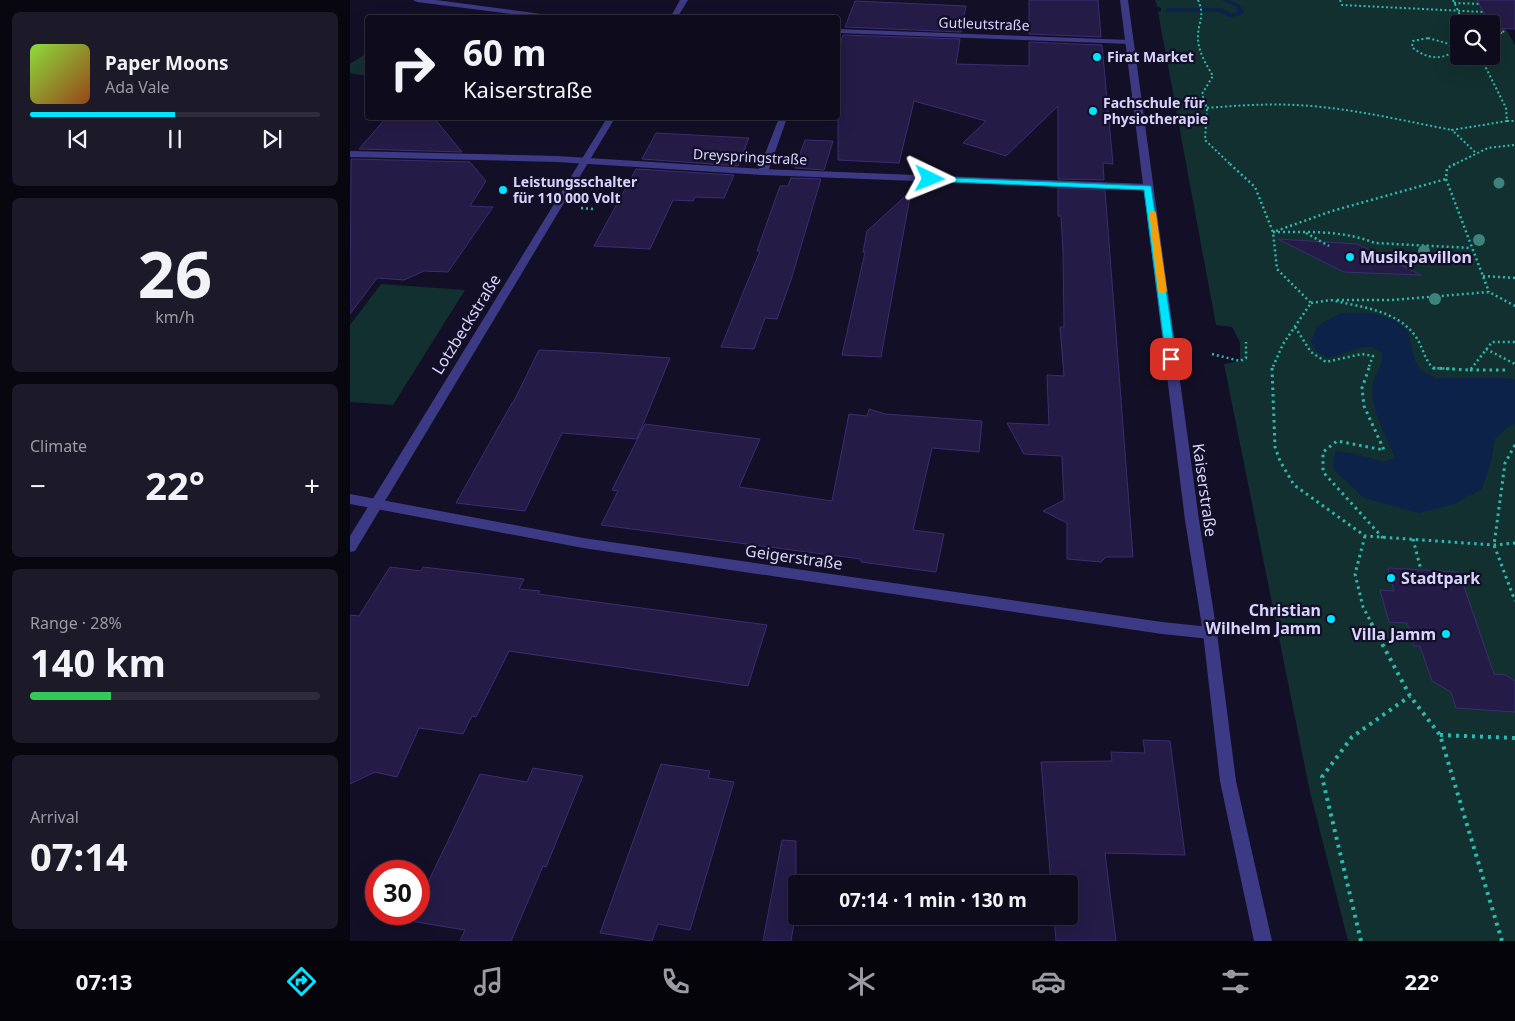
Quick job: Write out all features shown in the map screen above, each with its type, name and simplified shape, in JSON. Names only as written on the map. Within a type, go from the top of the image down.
[{"type":"street","points":[[418,0],[543,15]]},
{"type":"street","points":[[486,8],[499,0]]},
{"type":"street","points":[[675,15],[684,0]]},
{"type":"street","name":"Kaiserstraße","points":[[1124,0],[1192,520],[1210,633],[1228,781],[1263,941]]},
{"type":"street","name":"Gutleutstraße","points":[[840,31],[1130,42]]},
{"type":"street","name":"Lotzbeckstraße","points":[[350,547],[610,120]]},
{"type":"street","points":[[763,172],[782,120]]},
{"type":"street","name":"Dreyspringstraße","points":[[350,154],[586,162],[763,172],[1148,188]]},
{"type":"street","name":"Geigerstraße","points":[[350,499],[582,544],[1153,627],[1210,633]]},
{"type":"path","points":[[1198,0],[1202,7],[1203,18],[1197,37],[1203,58],[1213,76],[1202,94],[1207,108],[1205,140],[1255,187],[1273,232],[1277,268],[1312,303]]},
{"type":"path","points":[[1340,0],[1342,5],[1484,12]]},
{"type":"path","points":[[1454,1],[1460,15]]},
{"type":"path","points":[[1454,1],[1480,4]]},
{"type":"path","points":[[1500,33],[1504,33],[1502,29]]},
{"type":"path","points":[[1428,38],[1446,42],[1453,48],[1453,51],[1447,56],[1434,56],[1420,53],[1415,50],[1412,44],[1417,40],[1428,38]]},
{"type":"path","points":[[1484,65],[1506,108],[1507,122]]},
{"type":"path","points":[[1207,108],[1277,105],[1311,106],[1358,112],[1452,130],[1515,121]]},
{"type":"path","points":[[1452,130],[1475,152]]},
{"type":"path","points":[[1489,292],[1446,179],[1447,168],[1475,152],[1498,144],[1515,145]]},
{"type":"path","points":[[1273,232],[1332,211],[1446,179]]},
{"type":"path","points":[[1273,232],[1336,233],[1362,236],[1375,243],[1471,248]]},
{"type":"path","points":[[1305,232],[1329,246]]},
{"type":"path","points":[[1482,276],[1515,278]]},
{"type":"path","points":[[1515,306],[1489,292],[1392,300],[1331,300],[1312,303],[1283,344],[1272,368],[1275,447],[1280,461],[1294,485],[1364,536],[1494,545],[1515,543]]},
{"type":"path","points":[[1331,300],[1393,316],[1416,335],[1426,362],[1433,368],[1509,370]]},
{"type":"path","points":[[1295,326],[1311,352],[1326,362],[1362,354],[1373,356],[1362,388],[1364,406],[1384,450],[1336,441],[1323,452],[1323,472],[1384,538]]},
{"type":"path","points":[[1212,354],[1240,361],[1246,358],[1246,342]]},
{"type":"path","points":[[1470,370],[1492,342],[1515,342]]},
{"type":"path","points":[[1486,349],[1515,364]]},
{"type":"path","points":[[1515,445],[1505,463],[1494,545],[1515,602]]},
{"type":"path","points":[[1364,536],[1355,574],[1363,607],[1410,696],[1440,735],[1502,941]]},
{"type":"path","points":[[1413,538],[1421,570]]},
{"type":"path","points":[[1361,941],[1322,777],[1352,737],[1410,696]]},
{"type":"path","points":[[1440,735],[1515,738]]},
{"type":"green space","name":"Stadtpark","points":[[1155,0],[1478,0],[1486,15],[1450,15],[1450,65],[1500,65],[1500,28],[1506,29],[1515,45],[1515,941],[1348,941],[1310,792],[1224,364],[1240,361],[1240,342],[1232,327],[1216,325],[1158,12],[1161,11],[1161,8],[1157,6]]},
{"type":"green space","points":[[365,54],[365,76],[350,73],[350,64]]},
{"type":"green space","points":[[381,284],[465,290],[393,405],[350,402],[350,325]]},
{"type":"water","points":[[1341,313],[1371,313],[1393,319],[1408,331],[1415,361],[1422,371],[1436,378],[1508,378],[1515,380],[1515,424],[1508,427],[1495,439],[1491,462],[1482,489],[1454,504],[1419,513],[1364,498],[1333,469],[1335,451],[1361,455],[1383,462],[1395,458],[1379,422],[1373,402],[1373,383],[1380,366],[1382,353],[1372,347],[1363,347],[1328,358],[1316,351],[1311,342],[1317,326]]},
{"type":"building","points":[[1029,0],[1098,0],[1101,37],[1029,34]]},
{"type":"building","points":[[1477,0],[1515,0],[1515,29],[1500,28],[1500,15],[1486,15]]},
{"type":"building","points":[[855,1],[966,6],[961,32],[845,27]]},
{"type":"building","points":[[843,35],[960,39],[956,64],[1029,66],[1029,42],[1102,45],[1113,164],[1103,163],[1104,180],[1058,179],[1058,106],[1006,156],[963,143],[986,121],[914,101],[899,163],[838,160],[840,43]]},
{"type":"building","points":[[384,120],[436,120],[462,152],[359,149]]},
{"type":"building","points":[[656,133],[749,138],[738,166],[642,159]]},
{"type":"building","points":[[805,140],[833,141],[824,170],[795,168]]},
{"type":"building","points":[[351,159],[470,162],[486,181],[470,206],[493,207],[448,272],[424,271],[404,280],[377,278],[350,314]]},
{"type":"building","points":[[636,169],[734,175],[724,198],[695,197],[693,201],[673,200],[650,249],[594,246]]},
{"type":"building","points":[[791,178],[821,179],[791,280],[777,319],[765,318],[754,349],[721,347],[760,251],[757,251],[780,186],[788,186]]},
{"type":"building","points":[[1058,188],[1105,190],[1133,557],[1106,557],[1101,562],[1067,559],[1067,523],[1043,511],[1064,500],[1062,456],[1024,454],[1007,423],[1049,425],[1047,375],[1064,376],[1060,327],[1064,327],[1063,252],[1061,216],[1058,216]]},
{"type":"building","points":[[911,191],[881,357],[842,355],[865,252],[863,252],[867,231]]},
{"type":"building","points":[[1278,239],[1357,244],[1421,275],[1344,272]]},
{"type":"building","points":[[539,350],[670,358],[637,439],[562,433],[525,511],[456,503],[513,403]]},
{"type":"building","points":[[869,409],[885,414],[982,421],[979,452],[932,448],[913,530],[944,534],[936,572],[861,562],[861,559],[601,525],[618,491],[612,490],[645,424],[760,439],[739,487],[832,501],[849,414],[867,416]]},
{"type":"building","points":[[390,567],[421,571],[423,567],[524,579],[519,589],[540,591],[538,594],[767,625],[748,686],[509,651],[476,717],[472,716],[463,734],[419,728],[397,777],[375,772],[350,784],[350,615],[359,616]]},
{"type":"building","name":"Villa Jamm","points":[[1388,568],[1459,572],[1494,674],[1506,675],[1515,681],[1515,712],[1456,708],[1451,692],[1432,681],[1420,646],[1414,646],[1407,623],[1389,622],[1380,590],[1394,591]]},
{"type":"building","points":[[1143,740],[1170,741],[1185,855],[1105,853],[1116,941],[1056,941],[1055,925],[1078,925],[1078,875],[1050,875],[1041,762],[1112,761],[1111,752],[1145,753]]},
{"type":"building","points":[[661,764],[710,771],[708,778],[734,782],[690,930],[658,924],[652,941],[600,933]]},
{"type":"building","points":[[533,768],[583,776],[546,867],[543,866],[511,941],[460,941],[465,930],[430,924],[430,878],[480,774],[527,782]]},
{"type":"building","points":[[782,840],[796,841],[796,875],[788,875],[788,925],[794,925],[791,941],[763,941]]},
{"type":"waterway","points":[[1167,10],[1220,10],[1230,15],[1240,14],[1241,11],[1238,6],[1225,0]]},
{"type":"slow traffic","points":[[1152,213],[1162,291]]},
{"type":"place","name":"Firat Market","points":[[1097,57]]},
{"type":"place","name":"Fachschule für Physiotherapie","points":[[1093,111]]},
{"type":"place","name":"Leistungsschalter für 110 000 Volt","points":[[503,190]]},
{"type":"place","name":"Musikpavillon","points":[[1350,257]]},
{"type":"place","name":"Stadtpark","points":[[1391,578]]},
{"type":"place","name":"Christian Wilhelm Jamm","points":[[1331,619]]},
{"type":"place","name":"Villa Jamm","points":[[1446,634]]},
{"type":"route","points":[[930,179],[1148,188],[1171,359]]}]
